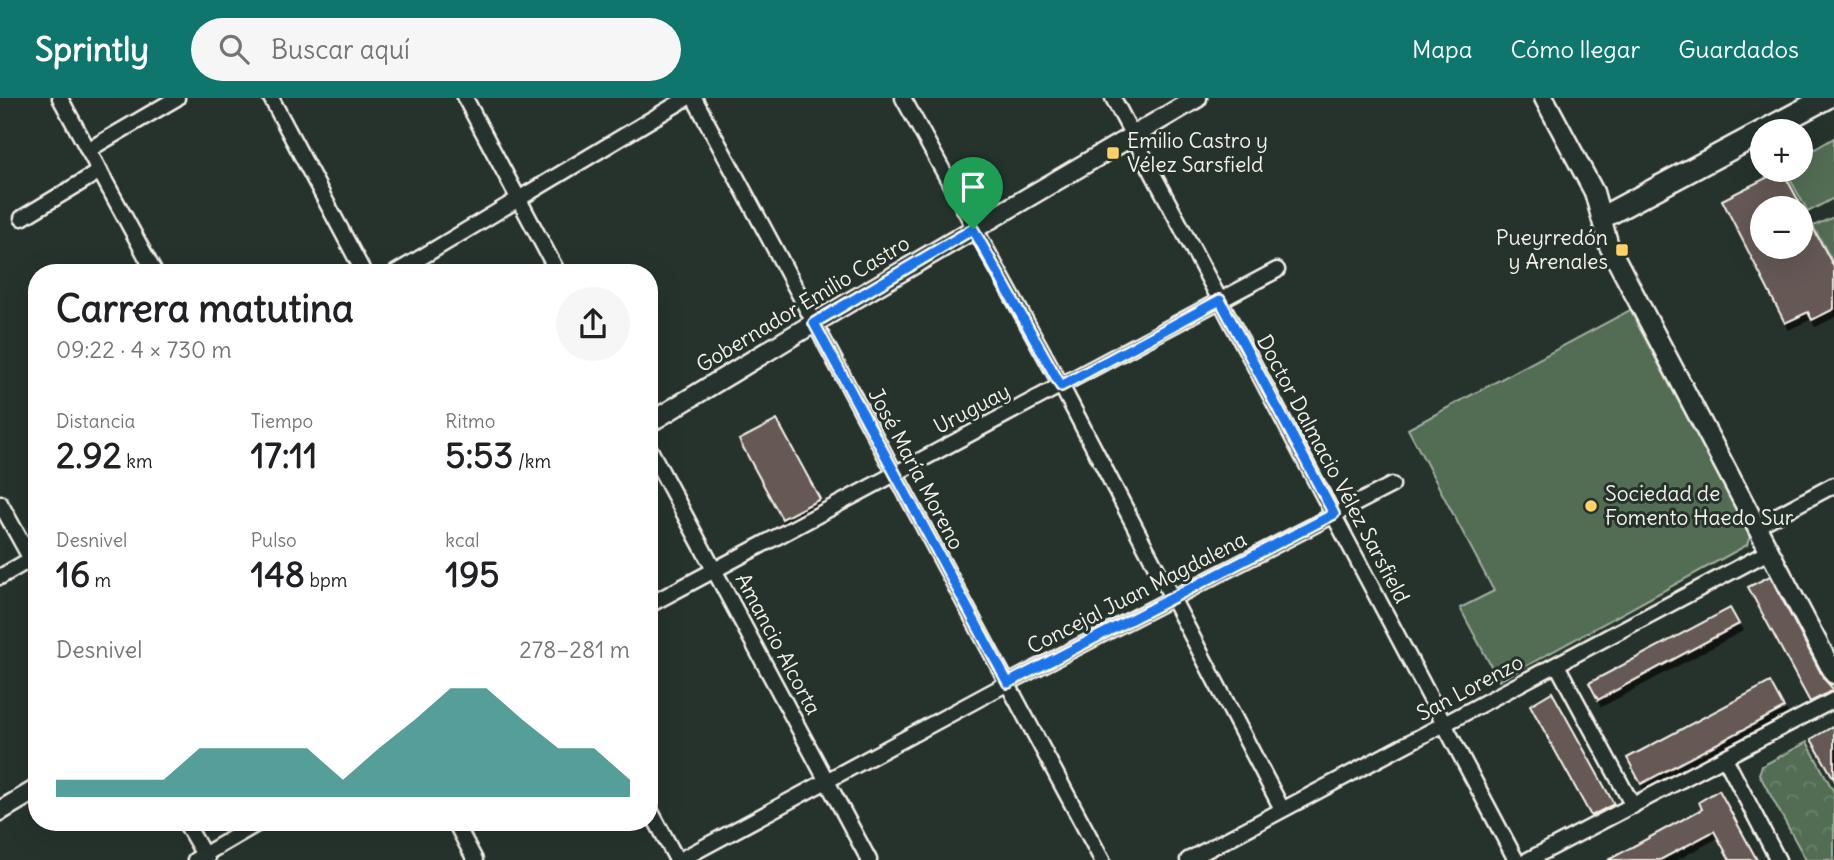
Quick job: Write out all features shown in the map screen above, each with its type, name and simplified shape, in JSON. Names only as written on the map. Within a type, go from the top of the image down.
[{"type":"main road","points":[[1787,119],[1826,98]]},
{"type":"main road","points":[[1603,217],[1750,139]]},
{"type":"street","points":[[60,98],[150,264]]},
{"type":"street","points":[[88,150],[177,98]]},
{"type":"street","points":[[271,98],[359,264]]},
{"type":"street","points":[[465,98],[553,264]]},
{"type":"street","points":[[410,264],[687,98]]},
{"type":"street","name":"José María Moreno","points":[[694,98],[1102,860]]},
{"type":"street","points":[[903,98],[1061,386],[1282,809]]},
{"type":"street","name":"Doctor Dalmacio Vélez Sarsfield","points":[[1113,98],[1516,860]]},
{"type":"street","name":"Gobernador Emilio Castro","points":[[658,418],[1198,98]]},
{"type":"street","points":[[1544,98],[1594,192],[1609,246],[1834,674]]},
{"type":"street","points":[[22,218],[100,171]]},
{"type":"street","name":"Uruguay","points":[[658,600],[1276,270]]},
{"type":"street","name":"Amancio Alcorta","points":[[658,464],[869,860]]},
{"type":"street","name":"Concejal Juan Magdalena","points":[[678,860],[1008,683],[1392,485]]},
{"type":"street","points":[[1757,526],[1834,485]]},
{"type":"street","points":[[0,503],[28,554]]},
{"type":"street","name":"San Lorenzo","points":[[1188,860],[1770,551]]},
{"type":"street","points":[[0,577],[28,567]]},
{"type":"street","points":[[1557,665],[1633,806]]},
{"type":"street","points":[[1528,860],[1834,701]]},
{"type":"street","points":[[1725,758],[1777,860]]},
{"type":"street","points":[[0,811],[28,794]]},
{"type":"street","points":[[658,824],[678,860]]},
{"type":"street","points":[[189,831],[202,858],[246,831]]},
{"type":"street","points":[[460,831],[475,860]]},
{"type":"green space","points":[[1834,138],[1834,198],[1813,209],[1813,196],[1799,196],[1792,182],[1813,182],[1813,150]]},
{"type":"green space","points":[[1834,217],[1834,264],[1813,226]]},
{"type":"green space","name":"Sociedad de Fomento Haedo Sur","points":[[1630,310],[1750,536],[1747,545],[1499,681],[1460,608],[1494,591],[1408,429]]},
{"type":"green space","points":[[1807,742],[1834,792],[1834,860],[1806,860],[1759,774],[1762,766]]},
{"type":"building","points":[[1758,182],[1788,182],[1796,196],[1750,196],[1750,255],[1722,200]]},
{"type":"building","points":[[1813,228],[1834,267],[1834,309],[1812,320],[1808,312],[1785,323],[1752,259],[1813,259]]},
{"type":"building","points":[[777,420],[820,499],[782,519],[739,440]]},
{"type":"building","points":[[1770,576],[1824,679],[1834,690],[1810,702],[1748,587]]},
{"type":"building","points":[[1730,608],[1739,624],[1598,700],[1589,683]]},
{"type":"building","points":[[1770,682],[1784,708],[1641,784],[1627,758]]},
{"type":"building","points":[[1552,692],[1614,804],[1591,816],[1530,705]]},
{"type":"building","points":[[1834,726],[1834,779],[1811,739]]},
{"type":"building","points":[[1719,790],[1757,860],[1730,860],[1714,831],[1660,860],[1608,860],[1702,809],[1699,802]]},
{"type":"place","name":"Emilio Castro y Vélez Sarsfield","points":[[1113,153]]},
{"type":"place","name":"Pueyrredón y Arenales","points":[[1622,250]]},
{"type":"place","name":"Sociedad de Fomento Haedo Sur","points":[[1591,506]]},
{"type":"route","points":[[973,229],[1061,386],[1220,300],[1334,514],[1008,683],[814,323],[973,229]]}]
